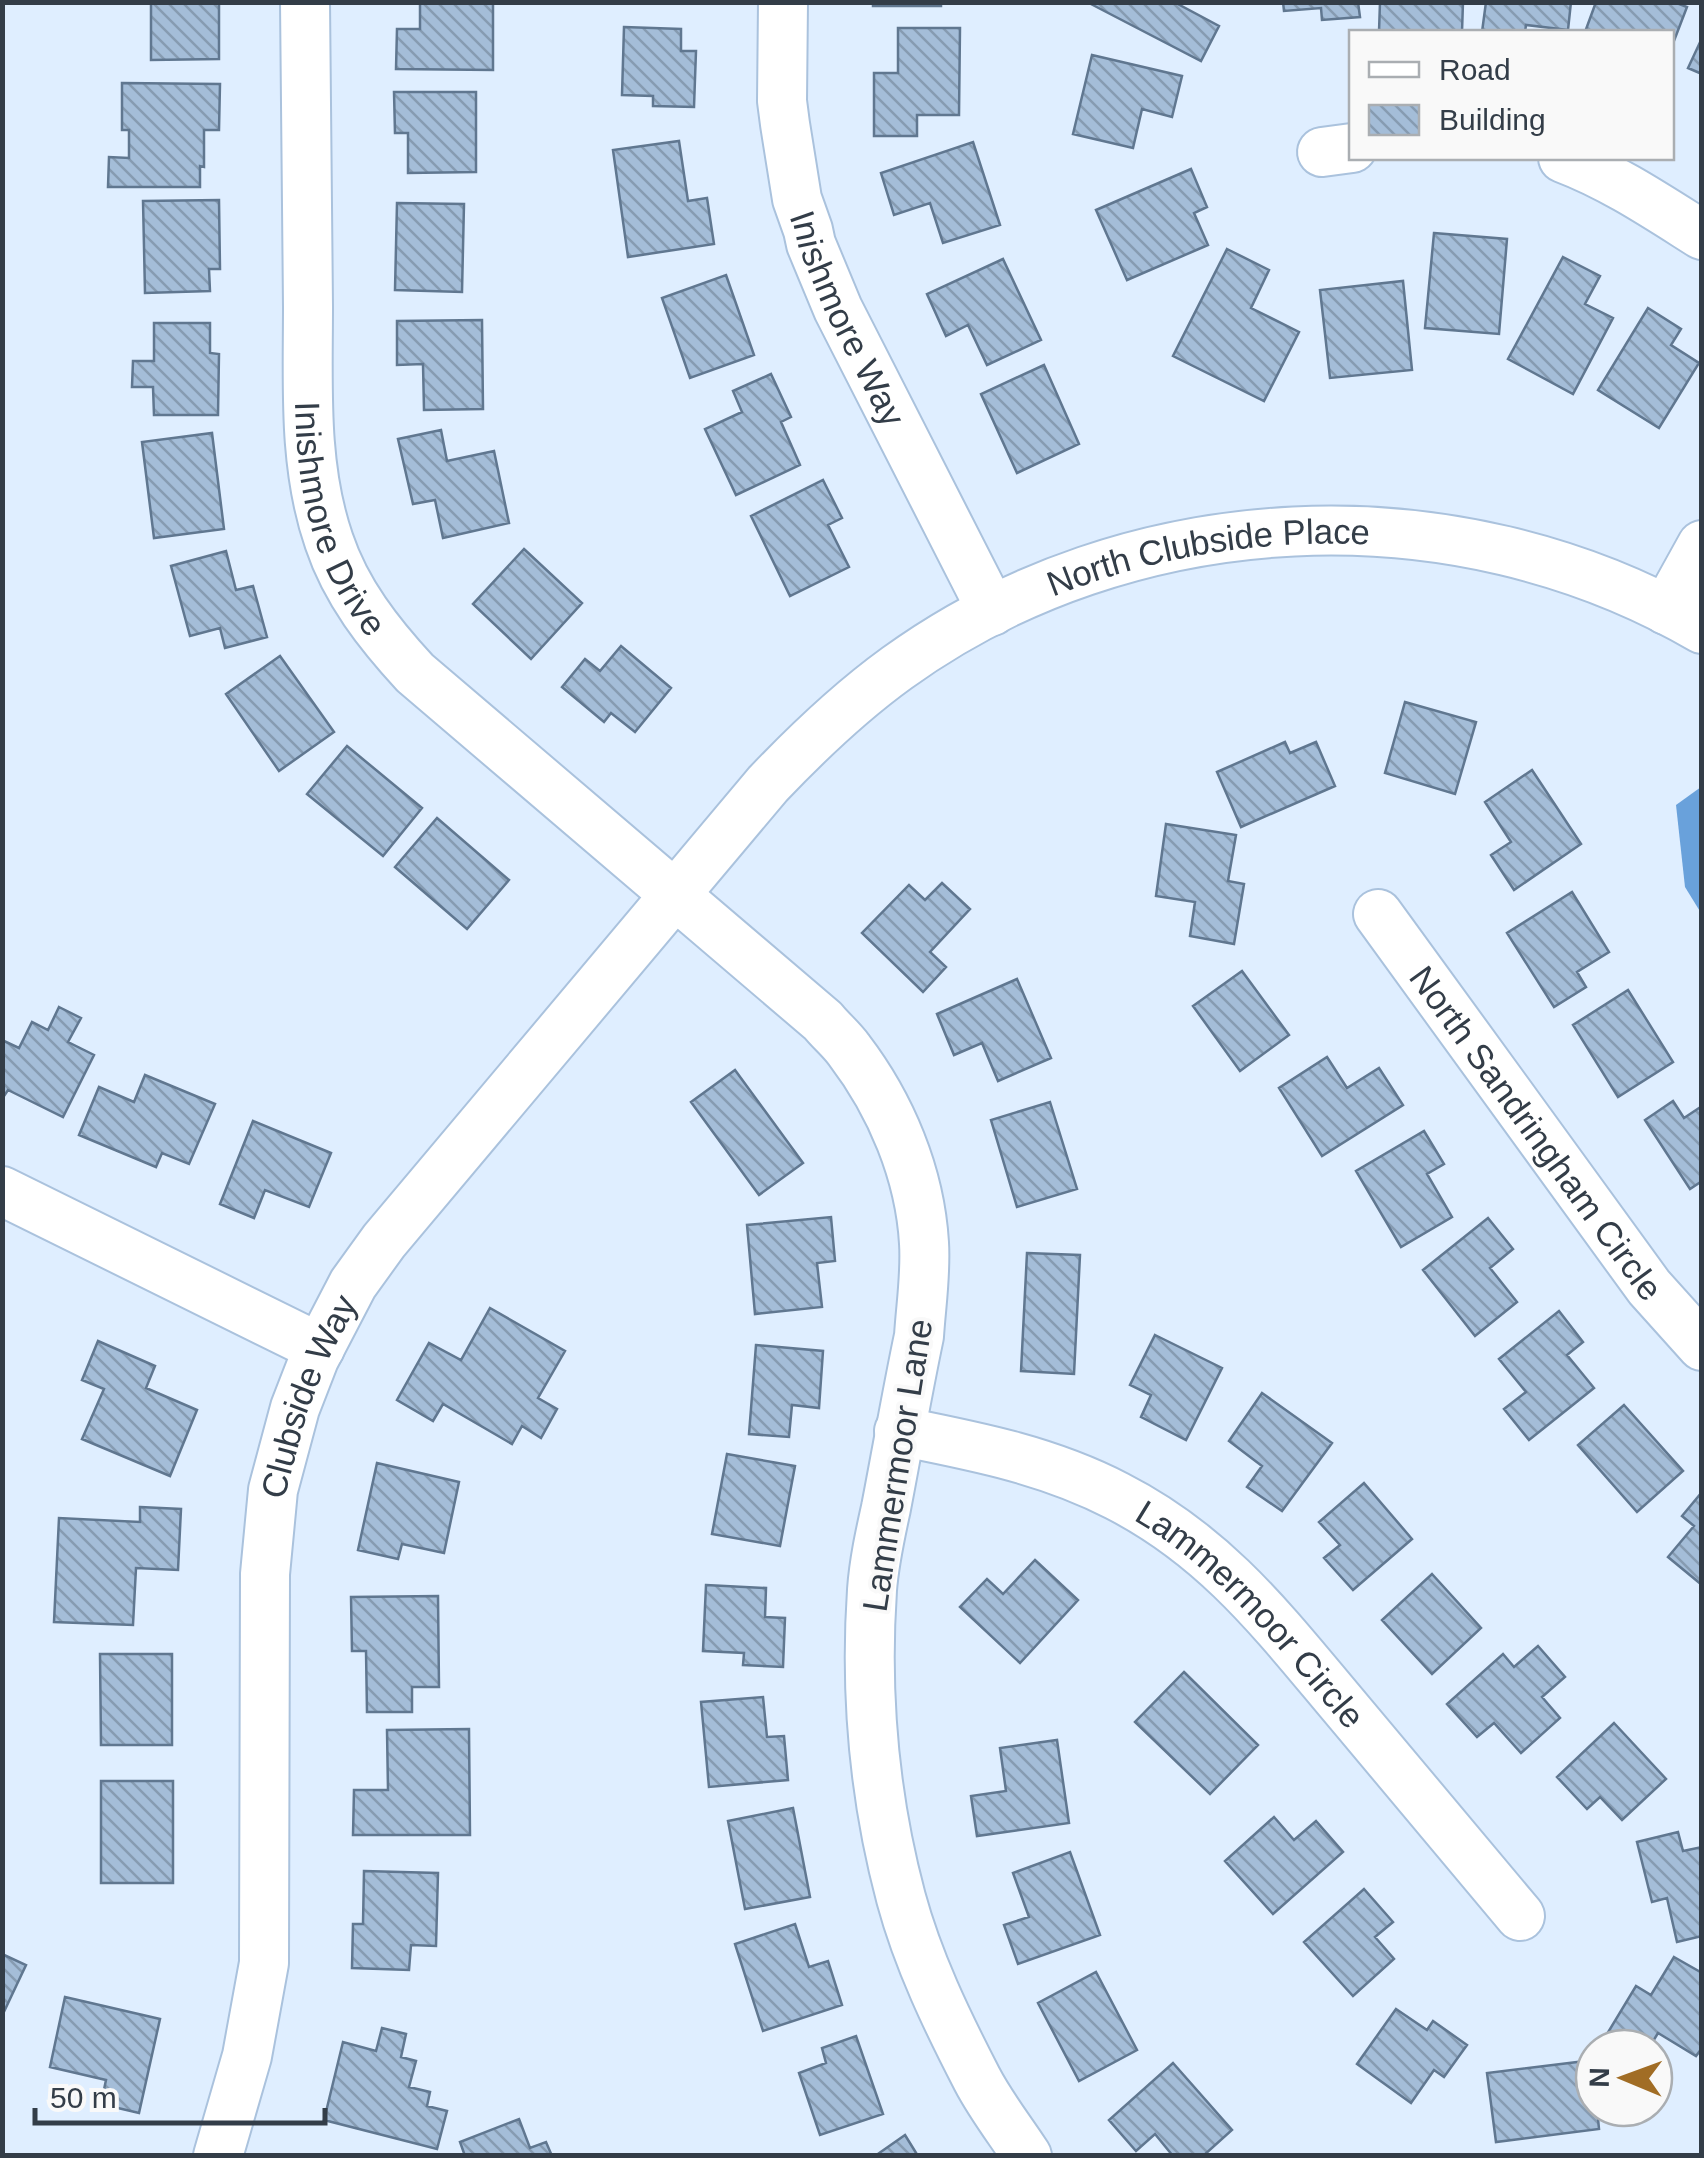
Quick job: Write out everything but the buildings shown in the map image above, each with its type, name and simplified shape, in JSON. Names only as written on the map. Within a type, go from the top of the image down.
[{"type":"street","name":"Inishmore Drive","points":[[306,2],[309,426],[313,479],[328,540],[348,584],[393,650],[676,897]]},
{"type":"street","name":"Inishmore Way","points":[[783,2],[784,124],[797,199],[811,244],[838,309],[992,611]]},
{"type":"street","points":[[1568,160],[1616,181],[1702,235]]},
{"type":"street","name":"North Clubside Place","points":[[768,784],[825,727],[898,667],[992,611],[1077,574],[1152,552],[1233,536],[1327,530],[1405,534],[1494,548],[1600,580],[1684,620]]},
{"type":"street","points":[[1684,620],[1702,545]]},
{"type":"street","name":"Clubside Way","points":[[218,2156],[247,2056],[264,1963],[264,1601],[273,1490],[296,1408],[320,1348],[354,1284],[384,1241],[768,784]]},
{"type":"street","name":"Lammermoor Lane","points":[[676,897],[823,1021],[848,1048],[893,1120],[914,1180],[924,1242],[919,1336],[872,1590],[870,1698],[878,1796],[902,1901],[940,2003],[978,2081],[1027,2156]]},
{"type":"street","name":"North Sandringham Circle","points":[[1378,914],[1649,1286],[1702,1346]]},
{"type":"street","points":[[2,1192],[320,1348]]},
{"type":"street","name":"Lammermoor Circle","points":[[899,1431],[1012,1455],[1078,1477],[1154,1517],[1202,1552],[1254,1598],[1520,1916]]},
{"type":"water","points":[[1701,787],[1701,913],[1685,887],[1676,805]]}]
